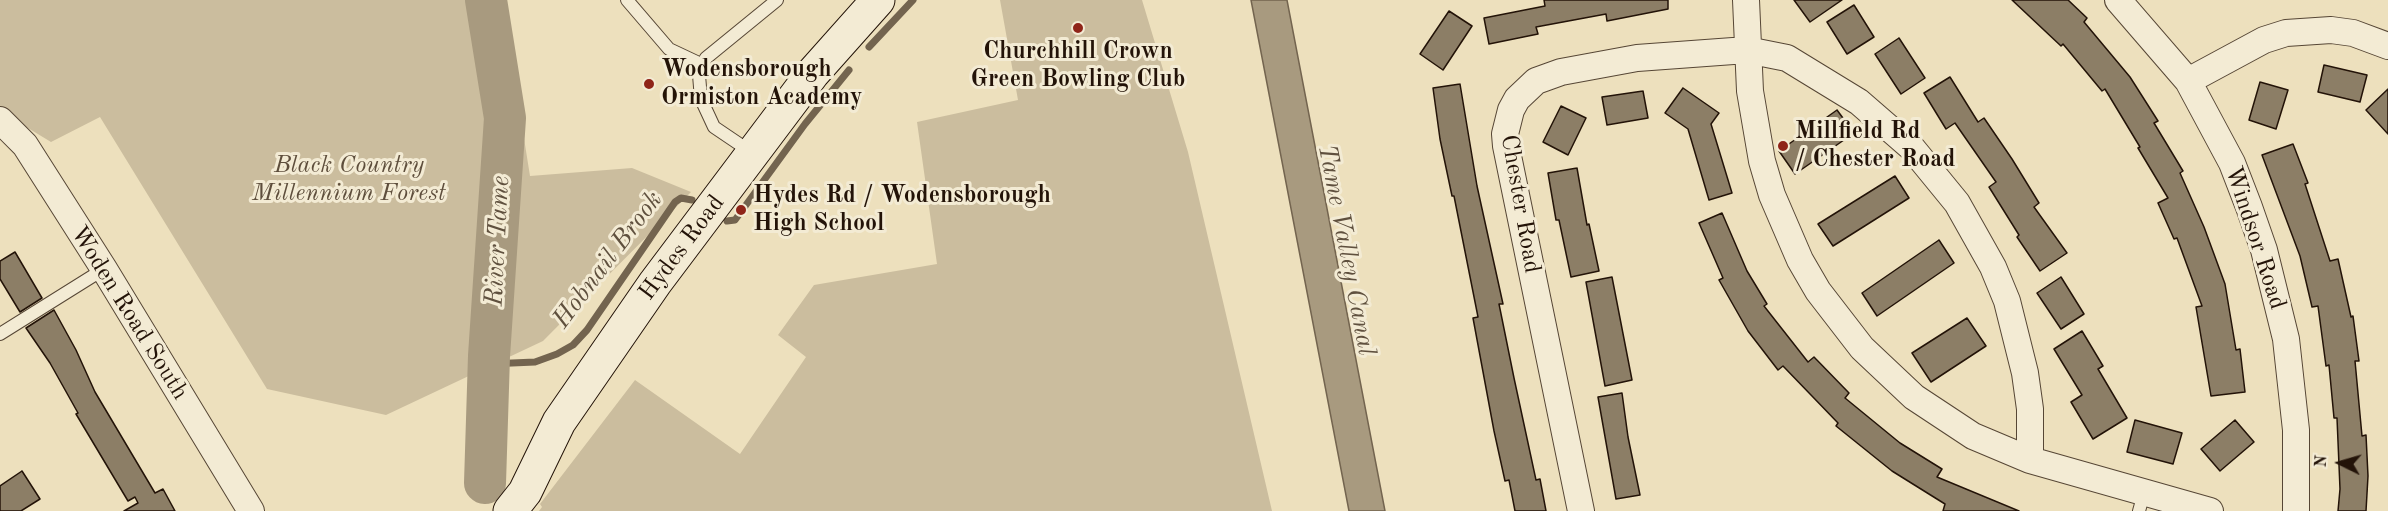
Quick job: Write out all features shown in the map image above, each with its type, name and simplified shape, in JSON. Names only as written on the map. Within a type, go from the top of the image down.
[{"type":"street","name":"Hydes Road","points":[[510,511],[525,492],[559,422],[655,283],[813,73],[878,0]]},
{"type":"street","points":[[1746,0],[1746,50],[1755,126],[1772,195],[1800,260],[1818,291],[1862,348],[1914,397],[1973,436],[2142,502],[2210,511]]},
{"type":"street","name":"Windsor Road","points":[[2118,0],[2188,81],[2232,163],[2264,250],[2277,294],[2292,385],[2296,430],[2296,511]]},
{"type":"street","points":[[2188,81],[2264,40],[2286,33],[2331,30],[2353,33],[2388,46]]},
{"type":"street","name":"Chester Road","points":[[1581,511],[1505,134],[1511,110],[1525,89],[1542,78],[1561,72],[1636,58],[1746,50],[1796,62],[1859,102],[1912,148],[1957,203],[1993,267],[2018,336],[2025,372],[2030,409],[2030,460]]},
{"type":"street","name":"Woden Road South","points":[[0,120],[25,145],[104,269],[250,511]]},
{"type":"street","points":[[0,150],[25,145]]},
{"type":"lane","points":[[627,0],[669,49],[703,65]]},
{"type":"lane","points":[[752,153],[714,127],[701,99],[699,75],[706,58],[777,0]]},
{"type":"lane","points":[[0,334],[104,269]]},
{"type":"green space","name":"Black Country Millennium Forest","points":[[0,0],[502,0],[530,176],[632,168],[691,192],[543,341],[386,415],[267,389],[100,117],[51,142],[0,111]]},
{"type":"green space","points":[[1000,0],[1142,0],[1188,152],[1272,511],[539,511],[542,507],[540,504],[635,380],[740,454],[806,357],[778,335],[814,285],[937,264],[917,122],[1018,100]]},
{"type":"shaded area","points":[[1251,0],[1287,0],[1385,511],[1349,511]]},
{"type":"building","points":[[1544,0],[1668,0],[1668,9],[1607,21],[1606,14],[1536,27],[1538,34],[1489,44],[1484,18],[1545,6]]},
{"type":"building","points":[[1794,0],[1842,0],[1810,22]]},
{"type":"building","points":[[2012,0],[2068,0],[2087,18],[2084,22],[2130,77],[2158,121],[2154,123],[2183,171],[2180,173],[2204,227],[2225,284],[2236,350],[2240,349],[2245,392],[2211,396],[2196,307],[2202,306],[2177,238],[2174,239],[2158,203],[2168,198],[2138,148],[2140,147],[2105,89],[2102,91],[2063,44],[2061,46]]},
{"type":"building","points":[[1854,5],[1874,37],[1847,54],[1827,22]]},
{"type":"building","points":[[1449,11],[1472,26],[1443,70],[1420,54]]},
{"type":"building","points":[[1899,38],[1925,78],[1901,94],[1875,54]]},
{"type":"building","points":[[2324,65],[2367,75],[2360,102],[2318,92]]},
{"type":"building","points":[[1950,77],[1978,122],[1984,118],[2012,159],[2039,203],[2034,207],[2067,253],[2040,271],[2017,237],[2019,235],[1989,187],[1996,182],[1955,123],[1946,129],[1924,93]]},
{"type":"building","points":[[2260,82],[2288,90],[2276,129],[2249,120]]},
{"type":"building","points":[[1460,84],[1477,186],[1503,304],[1499,304],[1536,480],[1540,479],[1546,511],[1515,511],[1509,480],[1505,481],[1494,431],[1473,318],[1478,317],[1440,139],[1433,88]]},
{"type":"building","points":[[1683,88],[1719,113],[1711,124],[1732,193],[1709,200],[1688,129],[1665,113]]},
{"type":"building","points":[[2388,89],[2388,134],[2366,110]]},
{"type":"building","points":[[1643,91],[1648,118],[1607,125],[1602,97]]},
{"type":"building","points":[[1561,106],[1586,118],[1568,155],[1543,142]]},
{"type":"building","points":[[1837,110],[1854,133],[1795,174],[1779,151]]},
{"type":"building","points":[[2293,144],[2308,183],[2305,184],[2330,261],[2338,259],[2351,317],[2353,316],[2359,361],[2355,361],[2362,436],[2366,435],[2368,476],[2366,511],[2338,511],[2340,489],[2337,418],[2334,418],[2329,365],[2326,366],[2318,306],[2312,307],[2300,256],[2262,155]]},
{"type":"building","points":[[1577,168],[1587,225],[1589,224],[1599,271],[1571,277],[1559,220],[1556,220],[1548,173]]},
{"type":"building","points":[[1895,176],[1909,198],[1833,246],[1818,224]]},
{"type":"building","points":[[1722,213],[1747,271],[1767,304],[1764,306],[1808,362],[1814,357],[1849,393],[1845,398],[1900,443],[1942,469],[1937,477],[2019,511],[1943,511],[1945,504],[1892,471],[1836,426],[1838,423],[1783,366],[1778,370],[1748,331],[1719,280],[1723,278],[1699,223]]},
{"type":"building","points":[[1939,240],[1954,263],[1877,316],[1862,293]]},
{"type":"building","points":[[15,252],[42,298],[20,312],[0,279],[0,261]]},
{"type":"building","points":[[1612,277],[1632,380],[1605,386],[1586,282]]},
{"type":"building","points":[[2061,277],[2084,314],[2061,329],[2037,293]]},
{"type":"building","points":[[54,310],[95,392],[155,493],[163,489],[175,511],[124,511],[138,503],[135,497],[128,501],[76,414],[78,413],[50,363],[26,328]]},
{"type":"building","points":[[1967,318],[1986,346],[1931,382],[1912,353]]},
{"type":"building","points":[[2082,331],[2103,366],[2098,369],[2127,418],[2093,439],[2071,402],[2082,395],[2054,349]]},
{"type":"building","points":[[1622,393],[1640,495],[1616,499],[1598,397]]},
{"type":"building","points":[[2135,420],[2182,433],[2173,464],[2127,452]]},
{"type":"building","points":[[2235,420],[2254,442],[2220,471],[2201,449]]},
{"type":"building","points":[[22,471],[40,499],[21,511],[0,511],[0,486]]},
{"type":"waterway","name":"River Tame","points":[[485,483],[489,356],[505,118],[486,0]]},
{"type":"waterway","name":"Hobnail Brook","points":[[869,47],[913,0]]},
{"type":"waterway","name":"Hobnail Brook","points":[[727,221],[735,220],[805,124],[849,70]]},
{"type":"waterway","name":"Hobnail Brook","points":[[489,364],[535,362],[573,345],[587,330],[675,202],[681,198],[692,200]]},
{"type":"place","name":"Churchhill Crown Green Bowling Club","points":[[1078,28]]},
{"type":"place","name":"Wodensborough Ormiston Academy","points":[[649,84]]},
{"type":"place","name":"Millfield Rd / Chester Road","points":[[1783,146]]},
{"type":"place","name":"Hydes Rd / Wodensborough High School","points":[[741,210]]},
{"type":"water label","name":"Tame Valley Canal","points":[[1346,250]]}]
